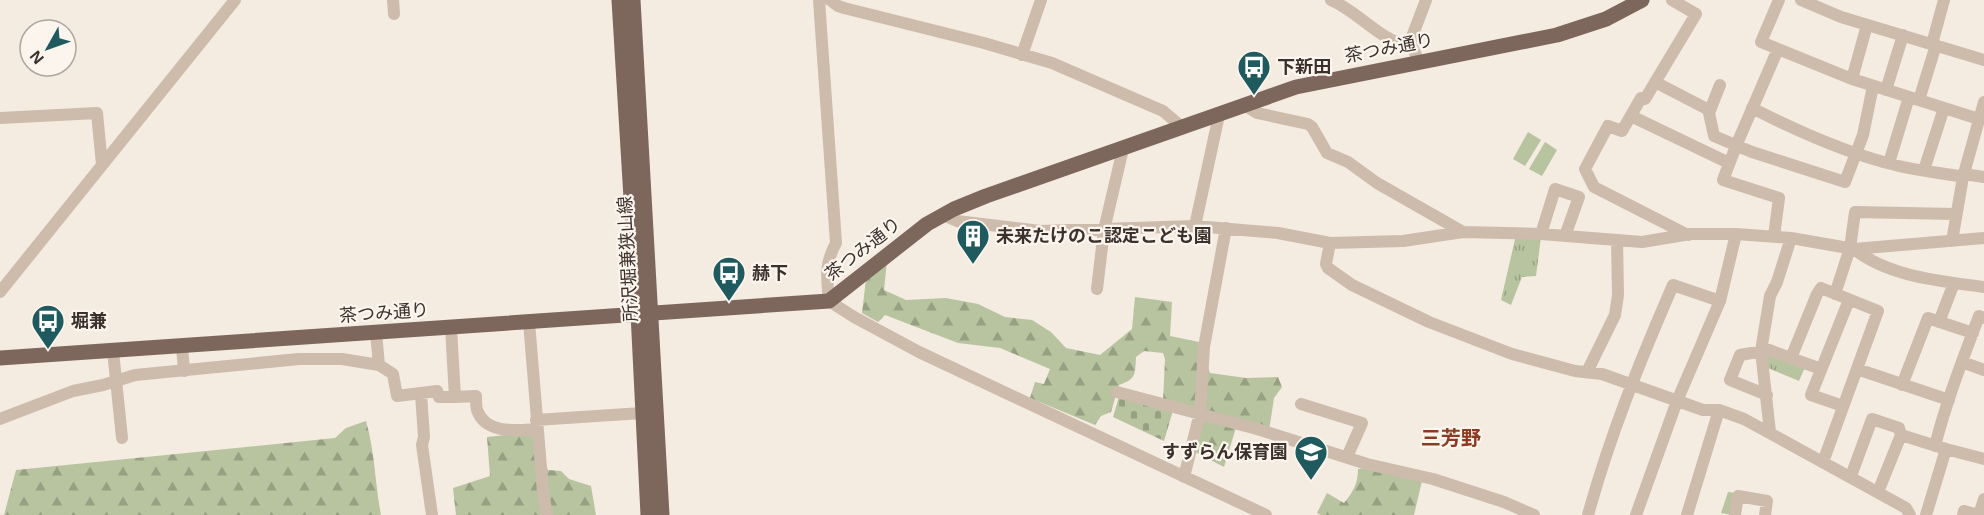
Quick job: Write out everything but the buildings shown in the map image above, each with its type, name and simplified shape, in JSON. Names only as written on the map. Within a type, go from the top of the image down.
[{"type":"main road","name":"所沢堀兼狭山線","points":[[619,0],[662,515]]},
{"type":"main road","name":"所沢堀兼狭山線","points":[[633,0],[645,313],[642,413],[648,515]]},
{"type":"main road","name":"茶つみ通り","points":[[0,358],[829,301],[909,237],[943,215],[986,196],[1296,87],[1583,28],[1626,10],[1642,0]]},
{"type":"street","points":[[0,292],[235,0]]},
{"type":"street","points":[[393,0],[393,14]]},
{"type":"street","points":[[819,0],[836,243],[828,257],[829,301],[918,352],[1266,515]]},
{"type":"street","points":[[1022,55],[1041,0]]},
{"type":"street","points":[[1331,0],[1354,12],[1380,33],[1403,46],[1411,47]]},
{"type":"street","points":[[1419,62],[1410,42],[1426,0]]},
{"type":"street","points":[[1672,0],[1696,14],[1645,99],[1641,98],[1622,131],[1608,126],[1585,169],[1593,187],[1688,235]]},
{"type":"street","points":[[1779,0],[1761,42],[1852,79],[1979,119]]},
{"type":"street","points":[[1801,0],[1841,17],[1984,60]]},
{"type":"street","points":[[1889,164],[1934,44],[1944,0]]},
{"type":"street","points":[[832,1],[844,8],[1052,63],[1163,111],[1183,128]]},
{"type":"street","points":[[1852,79],[1867,25]]},
{"type":"street","points":[[1720,85],[1710,110],[1713,136],[1736,146],[1845,182],[1880,88],[1903,35]]},
{"type":"street","points":[[1774,236],[1779,198],[1723,180],[1778,49]]},
{"type":"street","points":[[1655,82],[1710,110]]},
{"type":"street","points":[[1952,241],[1955,214],[1964,175],[1979,137],[1979,119],[1984,102]]},
{"type":"street","points":[[1244,105],[1257,113],[1308,124],[1327,153],[1348,162],[1377,183],[1463,232]]},
{"type":"street","points":[[1752,108],[1779,122],[1889,164],[1984,177]]},
{"type":"street","points":[[1924,170],[1944,108]]},
{"type":"street","points":[[0,118],[97,113],[102,165]]},
{"type":"street","points":[[1195,226],[1219,115]]},
{"type":"street","points":[[1631,116],[1729,163]]},
{"type":"street","points":[[1097,289],[1104,230],[1123,149]]},
{"type":"street","points":[[1541,234],[1555,189],[1579,197],[1565,236]]},
{"type":"street","points":[[1835,294],[1852,248],[1856,212],[1955,214]]},
{"type":"street","points":[[943,215],[957,220],[1040,231],[1195,226],[1278,233],[1330,243],[1403,241],[1463,232],[1541,234],[1642,242],[1688,235],[1736,234],[1791,238],[1852,248],[1984,238]]},
{"type":"street","points":[[1184,477],[1200,413],[1204,347],[1226,228]]},
{"type":"street","points":[[1636,515],[1677,401],[1720,301],[1736,234]]},
{"type":"street","points":[[1770,432],[1761,351],[1770,296],[1777,282],[1791,238]]},
{"type":"street","points":[[1587,372],[1616,315],[1617,240]]},
{"type":"street","points":[[1330,243],[1326,264],[1328,268],[1352,285],[1429,322],[1512,354],[1575,371],[1602,374],[1703,410],[1719,410],[1744,419],[1851,476],[1906,508],[1910,515]]},
{"type":"street","points":[[1852,248],[1896,270],[1984,287]]},
{"type":"street","points":[[1939,322],[1954,283]]},
{"type":"street","points":[[1588,515],[1600,471],[1630,384],[1673,285],[1720,301]]},
{"type":"street","points":[[1791,358],[1821,288],[1878,311],[1823,462]]},
{"type":"street","points":[[1843,406],[1811,395],[1850,300]]},
{"type":"street","points":[[1926,515],[1948,400],[1979,316],[1984,318]]},
{"type":"street","points":[[1902,385],[1928,318],[1973,333]]},
{"type":"street","points":[[529,322],[543,492],[547,515]]},
{"type":"street","points":[[451,328],[455,397]]},
{"type":"street","points":[[376,333],[379,365]]},
{"type":"street","points":[[182,346],[184,371]]},
{"type":"street","points":[[1767,395],[1730,380],[1740,355],[1769,350],[1821,369]]},
{"type":"street","points":[[113,351],[122,438]]},
{"type":"street","points":[[0,419],[73,391],[135,375],[299,359],[342,359],[379,365],[393,374],[397,396],[437,391],[439,397],[476,396],[477,411],[487,424],[506,431],[537,424],[642,413]]},
{"type":"street","points":[[1962,363],[1984,370]]},
{"type":"street","points":[[1857,369],[1948,400]]},
{"type":"street","points":[[1117,392],[1200,413],[1367,464],[1433,479],[1504,502],[1527,514]]},
{"type":"street","points":[[421,394],[424,437],[422,445],[432,515]]},
{"type":"street","points":[[1301,404],[1362,423],[1347,457]]},
{"type":"street","points":[[1687,515],[1719,410]]},
{"type":"street","points":[[1851,476],[1872,418],[1899,428],[1901,435],[1878,492]]},
{"type":"street","points":[[1901,435],[1984,459]]},
{"type":"street","points":[[1735,515],[1738,496],[1767,501],[1765,515]]},
{"type":"street","points":[[1963,515],[1964,511],[1979,515],[1984,499]]},
{"type":"green space","points":[[1528,132],[1541,140],[1525,166],[1513,159]]},
{"type":"green space","points":[[1545,142],[1557,150],[1542,176],[1529,169]]},
{"type":"green space","points":[[1516,235],[1541,237],[1536,276],[1522,277],[1511,305],[1501,300]]},
{"type":"green space","points":[[887,261],[884,290],[906,300],[946,298],[978,304],[1005,317],[1032,320],[1051,332],[1066,348],[1100,355],[1132,329],[1135,297],[1172,302],[1170,336],[1199,342],[1210,373],[1246,378],[1278,377],[1282,387],[1274,398],[1269,431],[1238,421],[1224,467],[1193,451],[1204,410],[1163,401],[1165,359],[1163,353],[1144,351],[1136,357],[1134,376],[1119,385],[1111,412],[1101,416],[1095,425],[1030,398],[1035,382],[1044,384],[1050,369],[1000,348],[958,343],[885,315],[878,322],[862,313],[866,279]]},
{"type":"green space","points":[[1768,353],[1805,367],[1799,381],[1768,368],[1766,356]]},
{"type":"green space","points":[[1120,393],[1174,407],[1164,441],[1113,417]]},
{"type":"green space","points":[[366,421],[381,515],[4,515],[16,470],[335,438],[346,428]]},
{"type":"green space","points":[[534,432],[548,470],[561,471],[569,479],[591,486],[596,515],[456,515],[453,488],[490,476],[487,437]]},
{"type":"green space","points":[[1365,468],[1422,481],[1414,515],[1321,515],[1317,513],[1327,493],[1344,503],[1354,487],[1358,469]]},
{"type":"green space","points":[[1728,492],[1736,493],[1732,515],[1721,513]]},
{"type":"place","name":"下新田","points":[[1254,96]]},
{"type":"place","name":"未来たけのこ認定こども園","points":[[973,265]]},
{"type":"place","name":"赫下","points":[[729,302]]},
{"type":"place","name":"堀兼","points":[[48,350]]},
{"type":"place","name":"すずらん保育園","points":[[1311,481]]},
{"type":"district","name":"三芳野","points":[[1451,438]]}]
